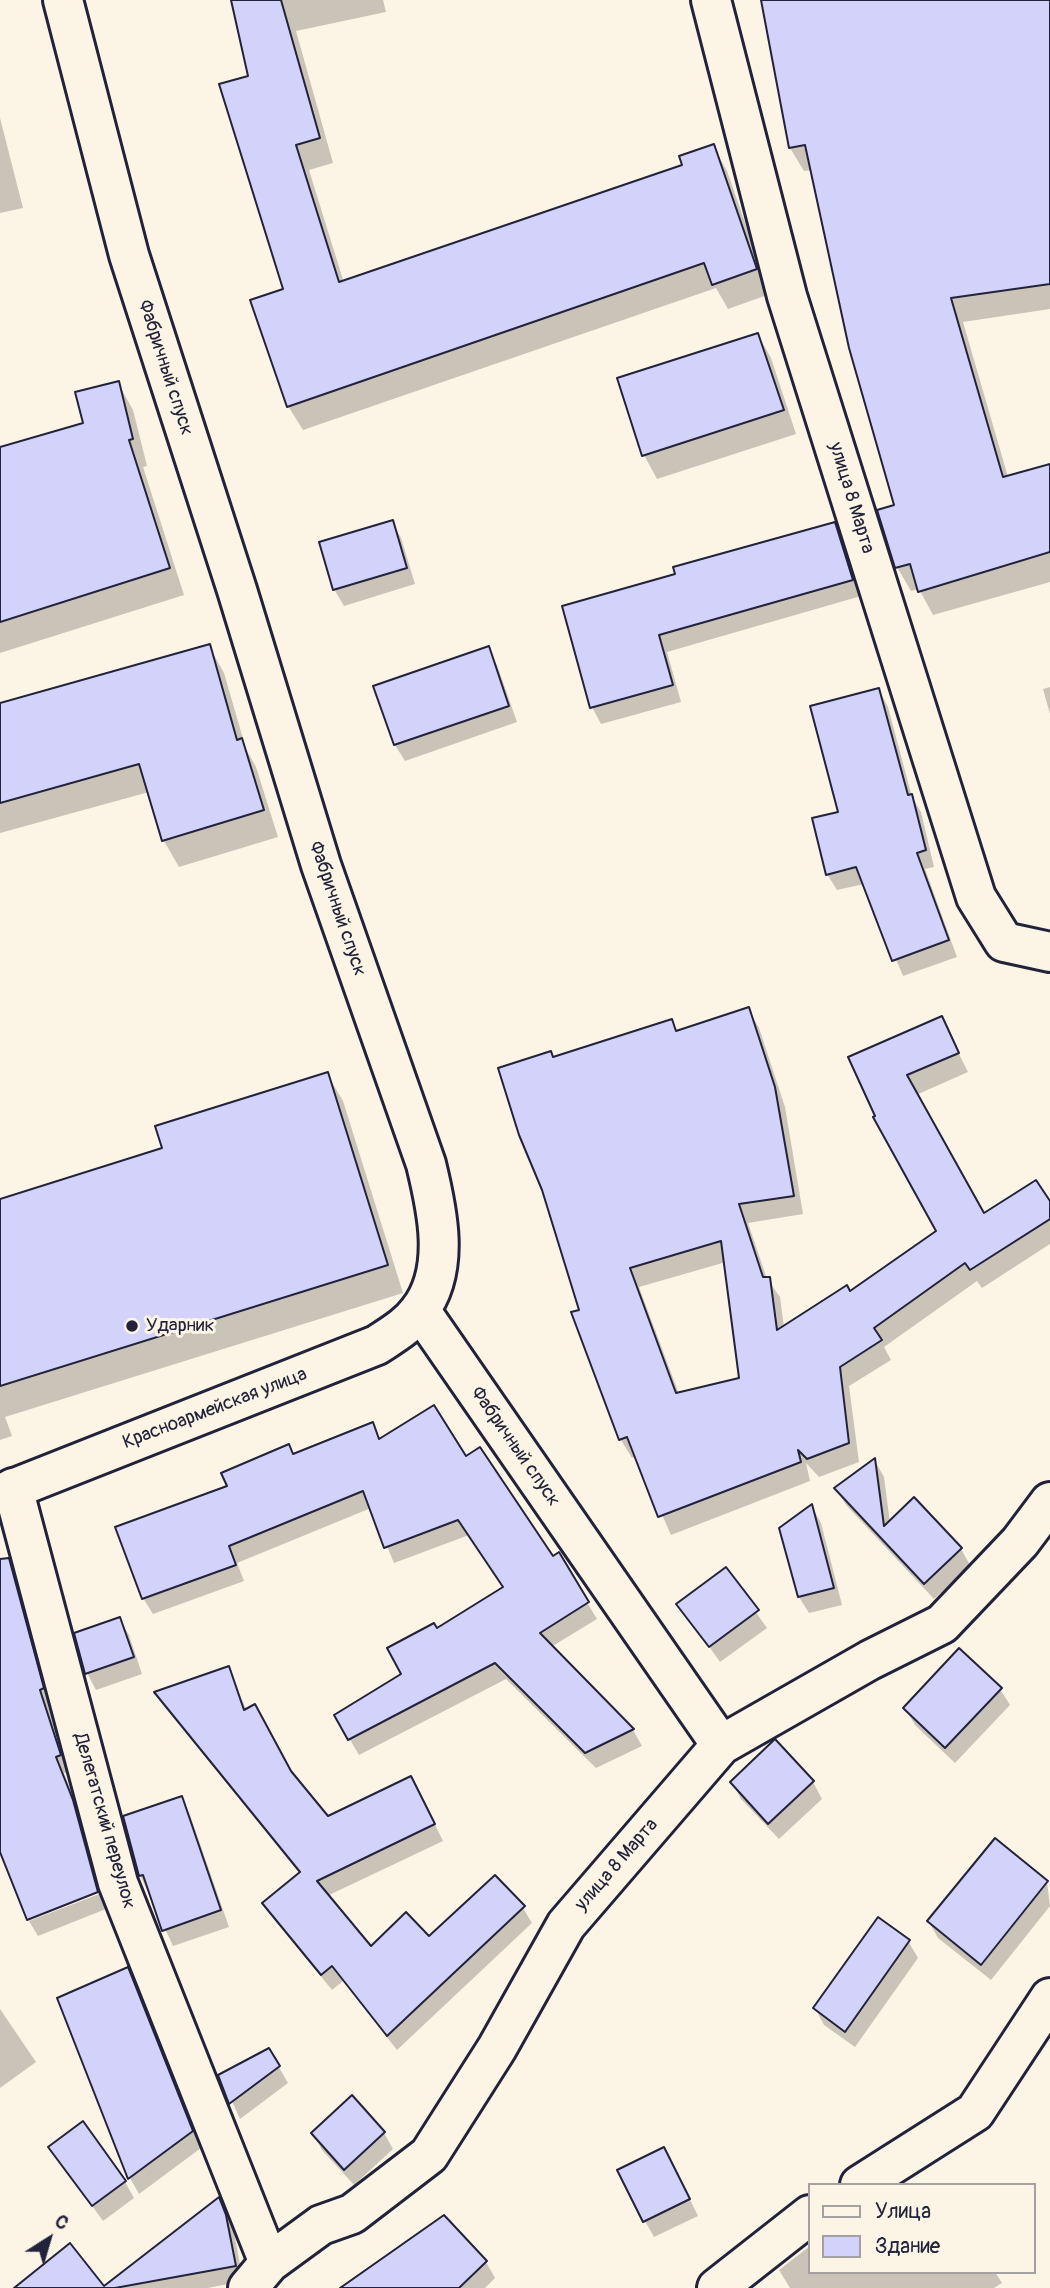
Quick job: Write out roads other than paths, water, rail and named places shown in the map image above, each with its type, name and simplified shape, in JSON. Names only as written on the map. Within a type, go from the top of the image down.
[{"type":"street","name":"Фабричный спуск","points":[[63,0],[129,254],[237,590],[321,865],[426,1164],[440,1243],[434,1278],[421,1310],[721,1745]]},
{"type":"street","name":"улица 8 Марта","points":[[711,0],[787,296],[976,897],[1004,942],[1050,952]]},
{"type":"street","name":"Красноармейская улица","points":[[7,1491],[377,1345],[421,1310]]},
{"type":"street","name":"Делегатский переулок","points":[[7,1491],[118,1883],[259,2275]]},
{"type":"street","name":"улица 8 Марта","points":[[259,2275],[321,2225],[352,2214],[429,2155],[497,2048],[566,1924],[721,1745],[870,1660],[942,1624],[1020,1542],[1050,1502]]},
{"type":"street","points":[[863,2183],[975,2112],[1050,1998]]},
{"type":"street","points":[[717,2288],[808,2218]]},
{"type":"place","name":"Ударник","points":[[132,1326]]}]
